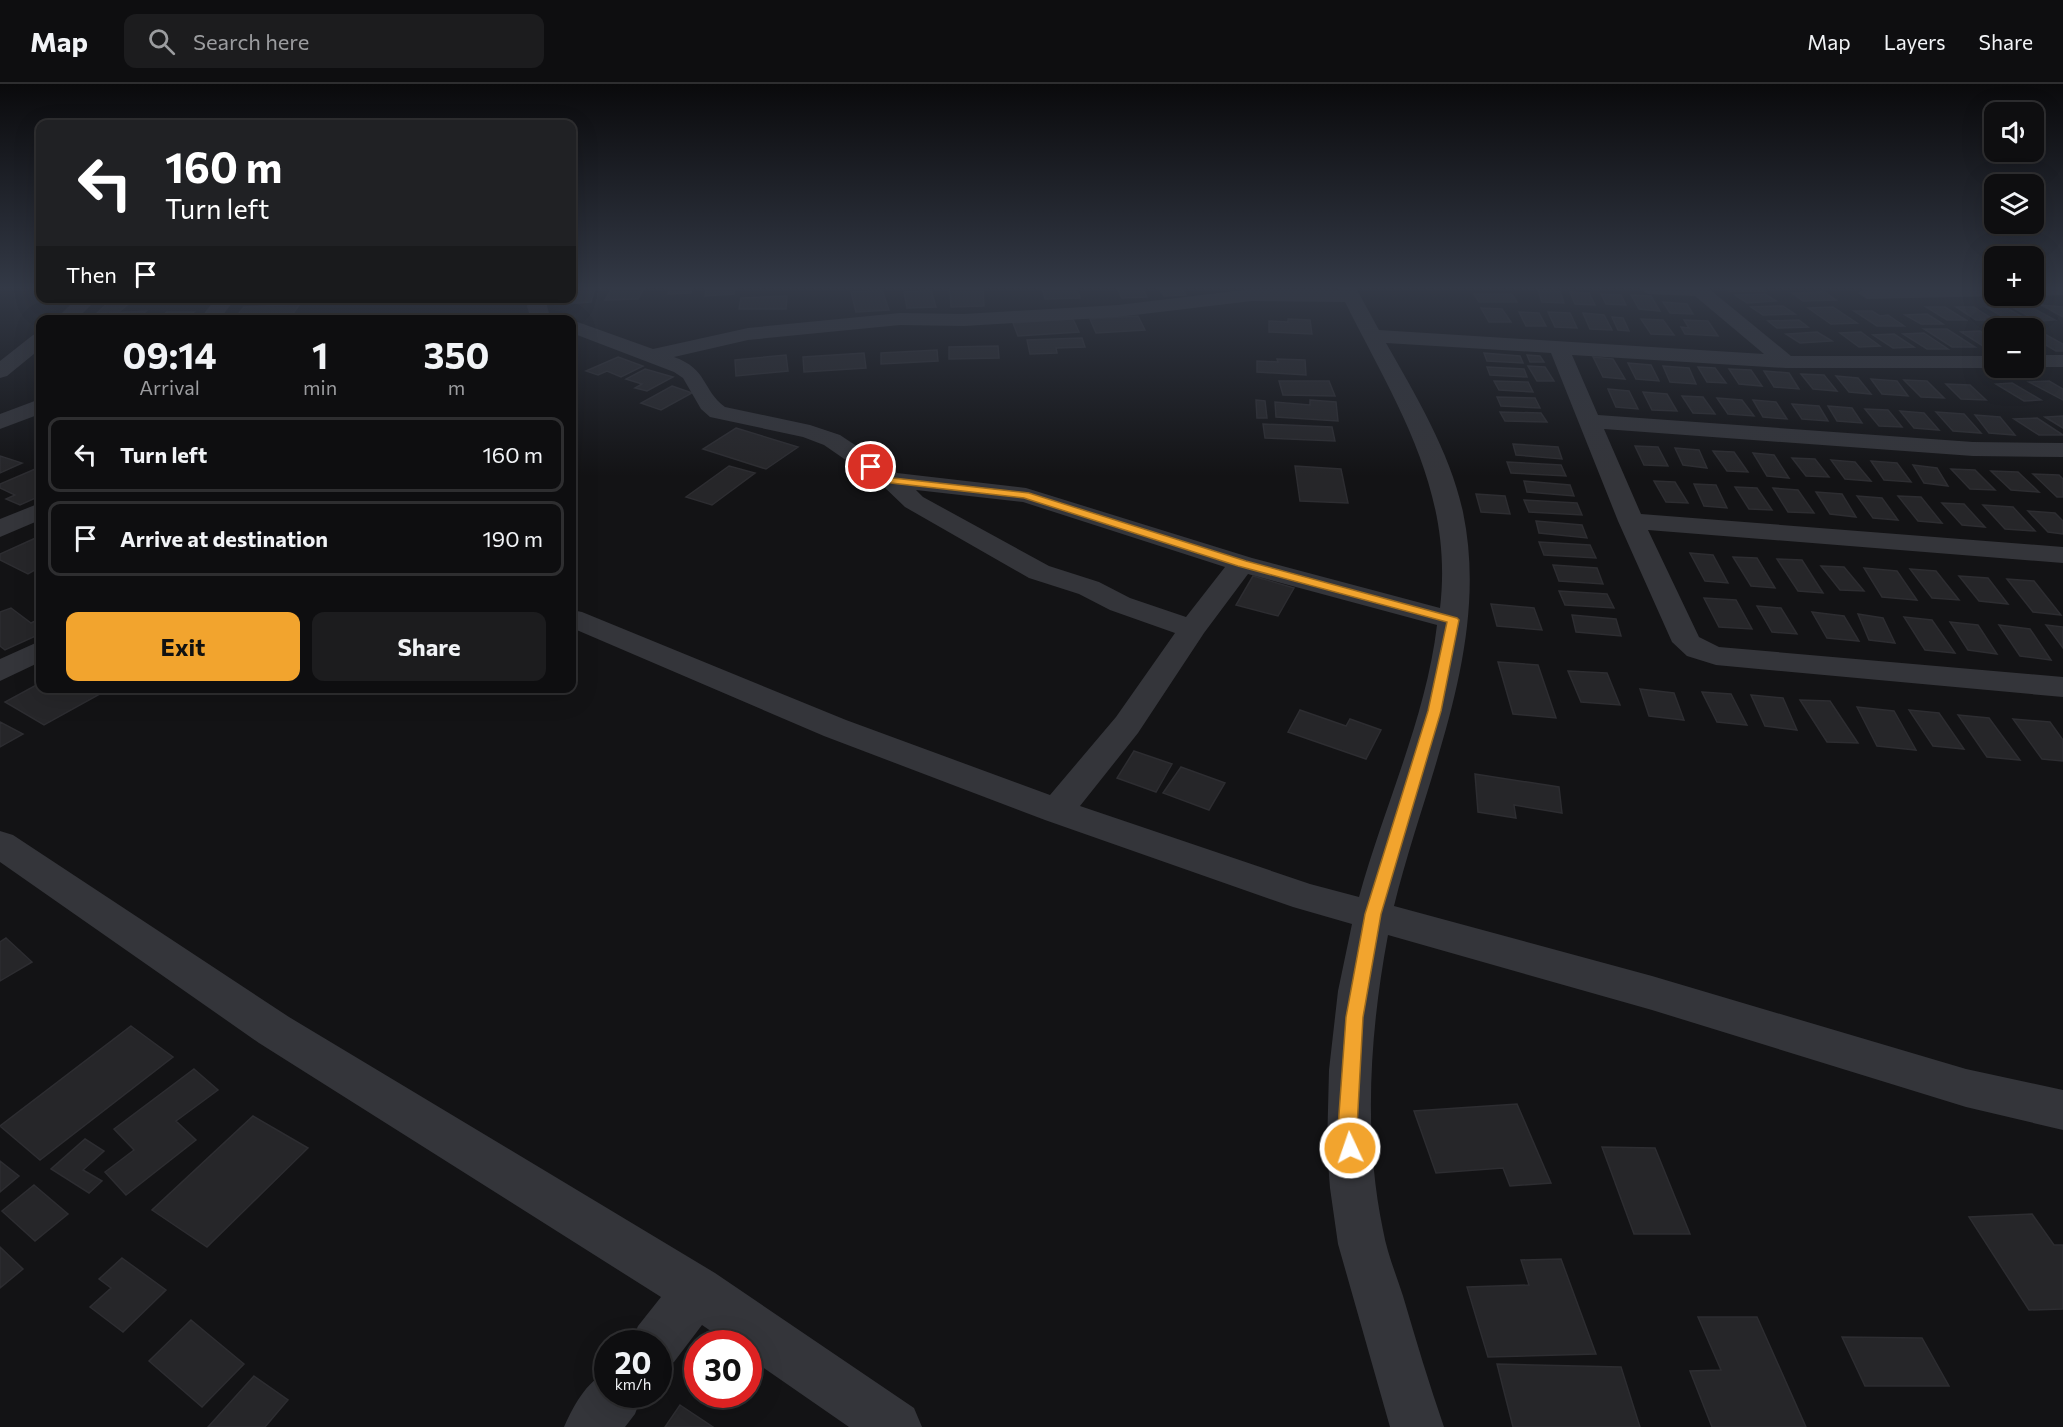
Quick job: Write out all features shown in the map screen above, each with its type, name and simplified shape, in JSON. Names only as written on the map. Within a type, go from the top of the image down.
[{"type":"street","points":[[32,351],[8,385],[36,402]]},
{"type":"street","points":[[637,351],[684,369],[692,376],[710,407],[718,412],[810,432],[832,440],[891,480],[915,502],[1040,572],[1089,588],[1120,604],[1192,629]]},
{"type":"street","points":[[651,356],[674,351]]},
{"type":"street","points":[[1379,351],[1418,426],[1444,490],[1455,544],[1453,620],[1434,711],[1373,914],[1355,1017],[1347,1128],[1358,1230],[1417,1427]]},
{"type":"street","points":[[1561,351],[1631,521],[1687,642],[1698,650],[1716,656],[2063,687]]},
{"type":"street","points":[[1615,351],[1786,362],[1984,362]]},
{"type":"street","points":[[1772,351],[1786,362]]},
{"type":"street","points":[[2044,361],[2063,361]]},
{"type":"street","points":[[0,422],[36,406]]},
{"type":"street","points":[[1590,421],[1973,448],[2063,450]]},
{"type":"street","points":[[891,480],[1026,495],[1242,564],[1453,620]]},
{"type":"street","points":[[0,529],[36,513]]},
{"type":"street","points":[[1631,521],[2063,555]]},
{"type":"street","points":[[1057,811],[1127,725],[1192,629],[1242,564]]},
{"type":"street","points":[[576,620],[835,728],[1057,811],[1306,897],[1652,993],[1966,1088],[2063,1110]]},
{"type":"street","points":[[0,671],[36,652]]},
{"type":"street","points":[[0,844],[274,1030],[697,1291],[895,1427]]},
{"type":"street","points":[[667,1330],[697,1291]]},
{"type":"street","points":[[591,1427],[606,1408]]},
{"type":"building","points":[[937,351],[938,361],[881,364],[881,353]]},
{"type":"building","points":[[949,351],[998,351],[999,358],[949,359]]},
{"type":"building","points":[[1029,351],[1057,351],[1057,353],[1030,354]]},
{"type":"building","points":[[864,353],[866,368],[804,372],[803,357]]},
{"type":"building","points":[[1484,353],[1520,356],[1523,363],[1487,361]]},
{"type":"building","points":[[786,355],[788,371],[736,376],[735,360]]},
{"type":"building","points":[[1527,355],[1540,356],[1544,362],[1530,362]]},
{"type":"building","points":[[618,357],[643,366],[621,377],[607,371],[598,375],[586,371]]},
{"type":"building","points":[[1593,357],[1613,359],[1625,379],[1603,377]]},
{"type":"building","points":[[1277,359],[1305,360],[1306,375],[1257,372],[1257,361],[1278,362]]},
{"type":"building","points":[[1628,363],[1651,365],[1659,381],[1636,379]]},
{"type":"building","points":[[1528,366],[1545,367],[1554,381],[1537,381]]},
{"type":"building","points":[[1663,366],[1689,368],[1696,384],[1670,382]]},
{"type":"building","points":[[1487,367],[1524,369],[1527,377],[1490,375]]},
{"type":"building","points":[[1698,367],[1715,368],[1726,383],[1707,382]]},
{"type":"building","points":[[645,369],[673,377],[647,391],[635,388],[642,384],[626,379]]},
{"type":"building","points":[[1729,369],[1751,370],[1762,386],[1739,384]]},
{"type":"building","points":[[1764,371],[1789,373],[1799,389],[1774,387]]},
{"type":"building","points":[[1801,374],[1824,375],[1837,391],[1813,389]]},
{"type":"building","points":[[1836,376],[1858,378],[1871,394],[1849,392]]},
{"type":"building","points":[[1871,379],[1897,381],[1908,396],[1882,394]]},
{"type":"building","points":[[1904,380],[1927,381],[1944,398],[1921,397]]},
{"type":"building","points":[[1279,381],[1329,381],[1335,396],[1283,395]]},
{"type":"building","points":[[1494,381],[1528,382],[1533,392],[1499,390]]},
{"type":"building","points":[[2049,381],[2063,389],[2063,400],[2029,382]]},
{"type":"building","points":[[2012,383],[2041,400],[2024,401],[1996,384]]},
{"type":"building","points":[[1946,384],[1970,385],[1986,400],[1961,399]]},
{"type":"building","points":[[672,386],[692,393],[661,410],[641,403]]},
{"type":"building","points":[[1608,389],[1629,391],[1638,409],[1616,407]]},
{"type":"building","points":[[1643,392],[1667,394],[1677,411],[1652,410]]},
{"type":"building","points":[[1682,396],[1703,397],[1715,414],[1693,413]]},
{"type":"building","points":[[1497,397],[1535,398],[1540,408],[1501,406]]},
{"type":"building","points":[[1717,398],[1742,400],[1754,416],[1728,414]]},
{"type":"building","points":[[1256,400],[1265,401],[1267,418],[1257,418]]},
{"type":"building","points":[[1310,400],[1336,402],[1338,421],[1276,417],[1275,402],[1310,405]]},
{"type":"building","points":[[1753,400],[1776,402],[1787,419],[1763,417]]},
{"type":"building","points":[[1792,404],[1819,406],[1828,421],[1802,419]]},
{"type":"building","points":[[1828,406],[1852,408],[1862,423],[1837,421]]},
{"type":"building","points":[[1865,409],[1888,410],[1902,427],[1879,426]]},
{"type":"building","points":[[1900,411],[1924,413],[1939,430],[1914,428]]},
{"type":"building","points":[[1500,412],[1541,413],[1547,422],[1505,421]]},
{"type":"building","points":[[1936,412],[1964,414],[1981,433],[1953,431]]},
{"type":"building","points":[[1975,415],[2000,417],[2015,435],[1989,433]]},
{"type":"building","points":[[2063,416],[2063,428],[2045,417]]},
{"type":"building","points":[[2037,418],[2063,435],[2039,435],[2014,419]]},
{"type":"building","points":[[1263,424],[1332,427],[1335,441],[1265,438]]},
{"type":"building","points":[[736,428],[798,447],[766,469],[703,449]]},
{"type":"building","points":[[1513,444],[1558,447],[1562,459],[1516,455]]},
{"type":"building","points":[[1635,446],[1658,447],[1668,466],[1644,465]]},
{"type":"building","points":[[1675,448],[1699,450],[1707,468],[1683,465]]},
{"type":"building","points":[[1713,451],[1734,452],[1748,472],[1727,471]]},
{"type":"building","points":[[1753,453],[1774,455],[1789,478],[1767,476]]},
{"type":"building","points":[[0,456],[22,463],[0,473]]},
{"type":"building","points":[[1792,458],[1815,459],[1829,477],[1806,476]]},
{"type":"building","points":[[1831,460],[1855,462],[1871,481],[1845,479]]},
{"type":"building","points":[[1871,461],[1897,463],[1911,482],[1884,480]]},
{"type":"building","points":[[1507,462],[1561,465],[1566,476],[1511,473]]},
{"type":"building","points":[[1913,465],[1937,468],[1948,486],[1924,483]]},
{"type":"building","points":[[729,466],[755,473],[712,505],[686,497]]},
{"type":"building","points":[[1295,466],[1341,469],[1348,503],[1300,501]]},
{"type":"building","points":[[36,469],[36,498],[20,505],[6,499],[15,495],[0,488],[0,484]]},
{"type":"building","points":[[1951,469],[1975,470],[1995,490],[1970,489]]},
{"type":"building","points":[[1991,471],[2018,472],[2039,492],[2011,490]]},
{"type":"building","points":[[2033,474],[2059,475],[2063,479],[2063,497],[2057,497]]},
{"type":"building","points":[[1524,481],[1570,485],[1574,496],[1527,492]]},
{"type":"building","points":[[1654,481],[1675,482],[1688,503],[1666,502]]},
{"type":"building","points":[[1694,484],[1716,485],[1727,508],[1704,506]]},
{"type":"building","points":[[1735,487],[1757,488],[1772,510],[1749,509]]},
{"type":"building","points":[[1773,488],[1798,490],[1814,513],[1788,512]]},
{"type":"building","points":[[1816,492],[1842,494],[1856,517],[1830,514]]},
{"type":"building","points":[[1476,494],[1505,496],[1510,514],[1481,512]]},
{"type":"building","points":[[1857,496],[1882,498],[1898,520],[1873,518]]},
{"type":"building","points":[[1898,496],[1921,497],[1942,523],[1918,521]]},
{"type":"building","points":[[1524,500],[1577,503],[1582,515],[1529,512]]},
{"type":"building","points":[[1942,503],[1964,504],[1985,527],[1962,525]]},
{"type":"building","points":[[1983,505],[2013,507],[2035,531],[2005,529]]},
{"type":"building","points":[[2028,511],[2055,513],[2063,521],[2063,534],[2048,532]]},
{"type":"building","points":[[1536,521],[1582,525],[1587,538],[1539,533]]},
{"type":"building","points":[[36,538],[36,569],[28,574],[0,560],[0,554]]},
{"type":"building","points":[[1539,542],[1590,545],[1596,558],[1544,555]]},
{"type":"building","points":[[1690,553],[1713,555],[1728,583],[1705,581]]},
{"type":"building","points":[[1733,557],[1757,558],[1775,588],[1751,586]]},
{"type":"building","points":[[1777,559],[1802,560],[1823,593],[1798,591]]},
{"type":"building","points":[[1553,565],[1597,568],[1603,584],[1559,581]]},
{"type":"building","points":[[1821,566],[1844,567],[1864,591],[1840,590]]},
{"type":"building","points":[[1864,568],[1897,571],[1917,600],[1882,597]]},
{"type":"building","points":[[1910,569],[1936,571],[1959,600],[1932,598]]},
{"type":"building","points":[[1253,576],[1294,588],[1278,616],[1236,605]]},
{"type":"building","points":[[1959,576],[1988,578],[2008,604],[1979,601]]},
{"type":"building","points":[[2007,579],[2034,581],[2061,615],[2033,612]]},
{"type":"building","points":[[1559,591],[1607,594],[1614,608],[1565,605]]},
{"type":"building","points":[[1704,598],[1736,600],[1752,629],[1719,627]]},
{"type":"building","points":[[1491,604],[1534,608],[1542,630],[1497,626]]},
{"type":"building","points":[[1757,606],[1781,608],[1797,634],[1772,632]]},
{"type":"building","points":[[11,608],[31,623],[36,620],[36,636],[5,650],[0,646],[0,612]]},
{"type":"building","points":[[1812,612],[1844,616],[1859,641],[1827,638]]},
{"type":"building","points":[[1858,614],[1883,618],[1895,643],[1869,640]]},
{"type":"building","points":[[1572,615],[1616,619],[1621,636],[1576,632]]},
{"type":"building","points":[[1904,617],[1932,620],[1955,653],[1925,650]]},
{"type":"building","points":[[1950,622],[1978,625],[1997,654],[1968,650]]},
{"type":"building","points":[[1999,625],[2030,629],[2051,660],[2020,656]]},
{"type":"building","points":[[2046,625],[2063,627],[2063,648]]},
{"type":"building","points":[[1498,662],[1538,665],[1556,718],[1513,714]]},
{"type":"building","points":[[1568,671],[1607,673],[1620,705],[1581,702]]},
{"type":"building","points":[[36,685],[36,693],[102,693],[44,725],[5,702]]},
{"type":"building","points":[[1640,689],[1674,693],[1684,720],[1649,716]]},
{"type":"building","points":[[1702,692],[1731,694],[1747,725],[1717,722]]},
{"type":"building","points":[[1751,695],[1783,698],[1797,730],[1765,726]]},
{"type":"building","points":[[1800,700],[1830,701],[1858,743],[1827,742]]},
{"type":"building","points":[[1857,707],[1894,711],[1916,750],[1877,746]]},
{"type":"building","points":[[1300,710],[1346,726],[1350,719],[1381,730],[1366,759],[1288,732]]},
{"type":"building","points":[[1909,710],[1939,713],[1964,749],[1933,746]]},
{"type":"building","points":[[1958,715],[1989,718],[2020,760],[1987,757]]},
{"type":"building","points":[[2013,719],[2050,722],[2063,740],[2063,761],[2042,759]]},
{"type":"building","points":[[0,722],[23,734],[0,747]]},
{"type":"building","points":[[1134,751],[1172,764],[1156,792],[1117,778]]},
{"type":"building","points":[[1181,767],[1225,783],[1209,810],[1163,793]]},
{"type":"building","points":[[1475,774],[1559,787],[1562,813],[1514,805],[1516,818],[1478,812]]},
{"type":"building","points":[[6,938],[32,962],[0,981],[0,942]]},
{"type":"building","points":[[131,1026],[173,1057],[40,1160],[0,1126]]},
{"type":"building","points":[[194,1069],[218,1090],[176,1121],[196,1140],[126,1195],[105,1172],[134,1150],[114,1129]]},
{"type":"building","points":[[1517,1104],[1551,1183],[1510,1186],[1503,1168],[1436,1173],[1414,1111]]},
{"type":"building","points":[[253,1116],[308,1148],[207,1247],[152,1210]]},
{"type":"building","points":[[85,1139],[104,1151],[83,1170],[102,1181],[89,1193],[51,1169]]},
{"type":"building","points":[[1602,1147],[1655,1148],[1690,1234],[1634,1234]]},
{"type":"building","points":[[0,1161],[19,1176],[0,1192]]},
{"type":"building","points":[[34,1185],[68,1214],[35,1241],[2,1211]]},
{"type":"building","points":[[2032,1214],[2054,1245],[2063,1245],[2063,1309],[2029,1310],[1969,1217]]},
{"type":"building","points":[[0,1247],[23,1269],[0,1288]]},
{"type":"building","points":[[122,1258],[166,1290],[123,1332],[90,1307],[111,1288],[99,1279]]},
{"type":"building","points":[[1561,1259],[1596,1354],[1488,1357],[1467,1287],[1529,1285],[1521,1260]]},
{"type":"building","points":[[1698,1317],[1757,1317],[1806,1427],[1712,1427],[1690,1371],[1721,1370]]},
{"type":"building","points":[[191,1320],[244,1364],[202,1407],[149,1361]]},
{"type":"building","points":[[1842,1337],[1922,1338],[1949,1386],[1865,1386]]},
{"type":"building","points":[[1497,1364],[1621,1367],[1640,1427],[1513,1427]]},
{"type":"building","points":[[254,1376],[288,1400],[265,1427],[208,1427]]},
{"type":"building","points":[[680,1405],[713,1427],[665,1427]]},
{"type":"route","points":[[871,467],[891,480],[1026,495],[1121,523],[1242,564],[1453,620],[1434,711],[1373,914],[1355,1017],[1347,1128],[1350,1148]]}]
